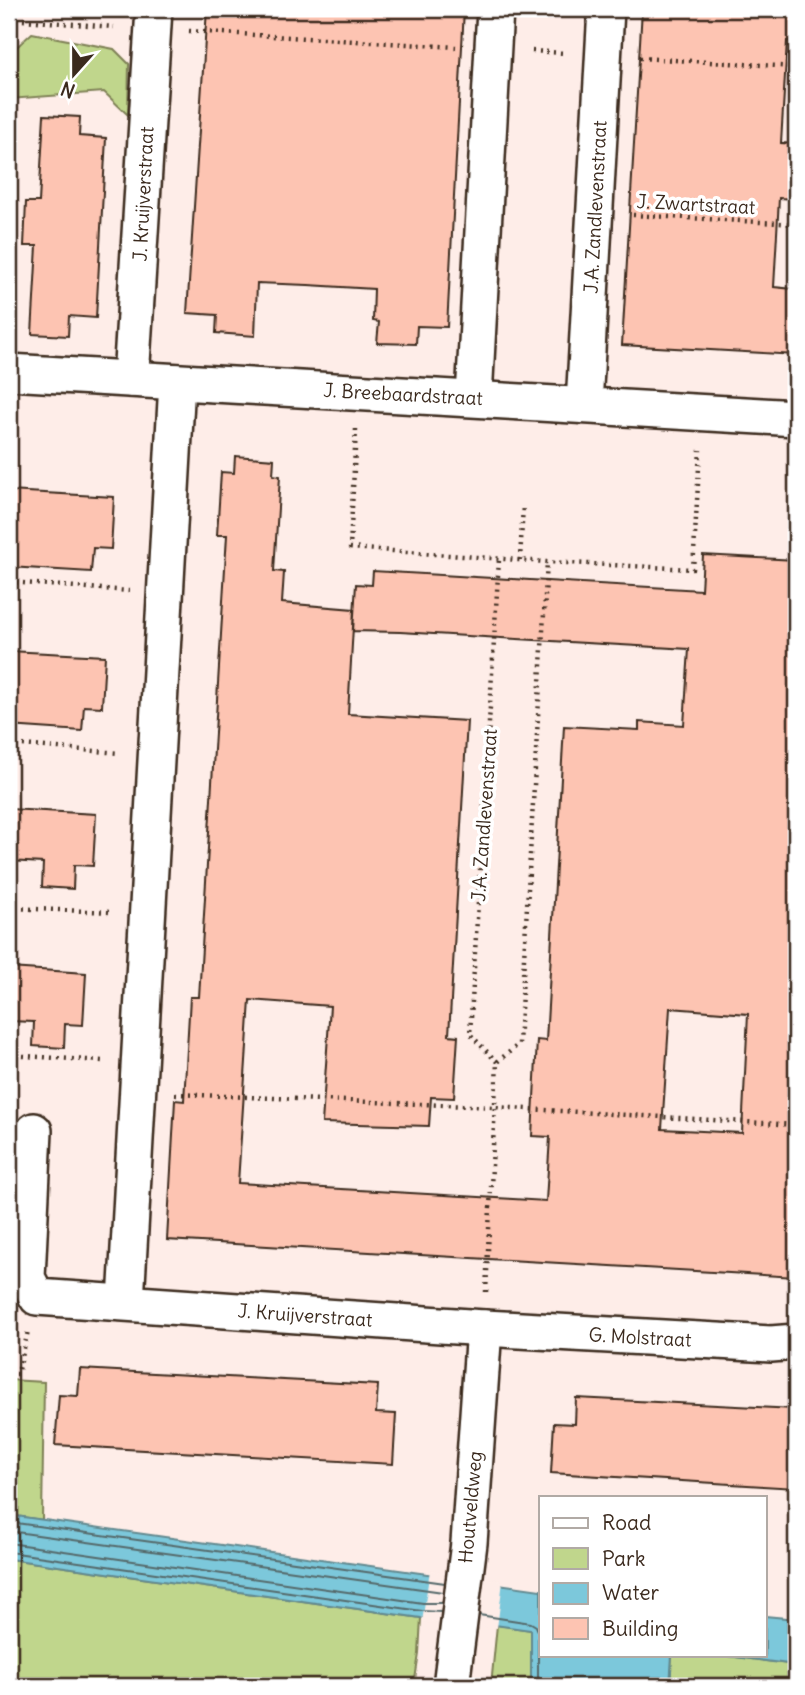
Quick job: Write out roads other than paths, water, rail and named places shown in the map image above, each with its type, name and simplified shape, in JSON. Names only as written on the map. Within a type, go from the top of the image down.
[{"type":"street","points":[[474,398],[495,9]]},
{"type":"street","name":"J.A. Zandlevenstraat","points":[[584,405],[606,9]]},
{"type":"street","name":"J. Kruijverstraat","points":[[131,379],[154,19]]},
{"type":"street","name":"J. Breebaardstraat","points":[[9,372],[796,418]]},
{"type":"street","points":[[126,1302],[177,382]]},
{"type":"street","name":"J. Kruijverstraat","points":[[34,1131],[27,1278],[37,1297],[484,1328]]},
{"type":"street","name":"G. Molstraat","points":[[484,1328],[771,1344],[796,1342]]},
{"type":"street","name":"Houtveldweg","points":[[451,1686],[469,1543],[484,1328]]},
{"type":"water","points":[[9,1515],[539,1590],[539,1656],[672,1656],[670,1686],[531,1686],[531,1630],[459,1620],[421,1618],[9,1559]]},
{"type":"water","points":[[766,1616],[796,1619],[796,1665],[728,1656],[766,1656]]}]
